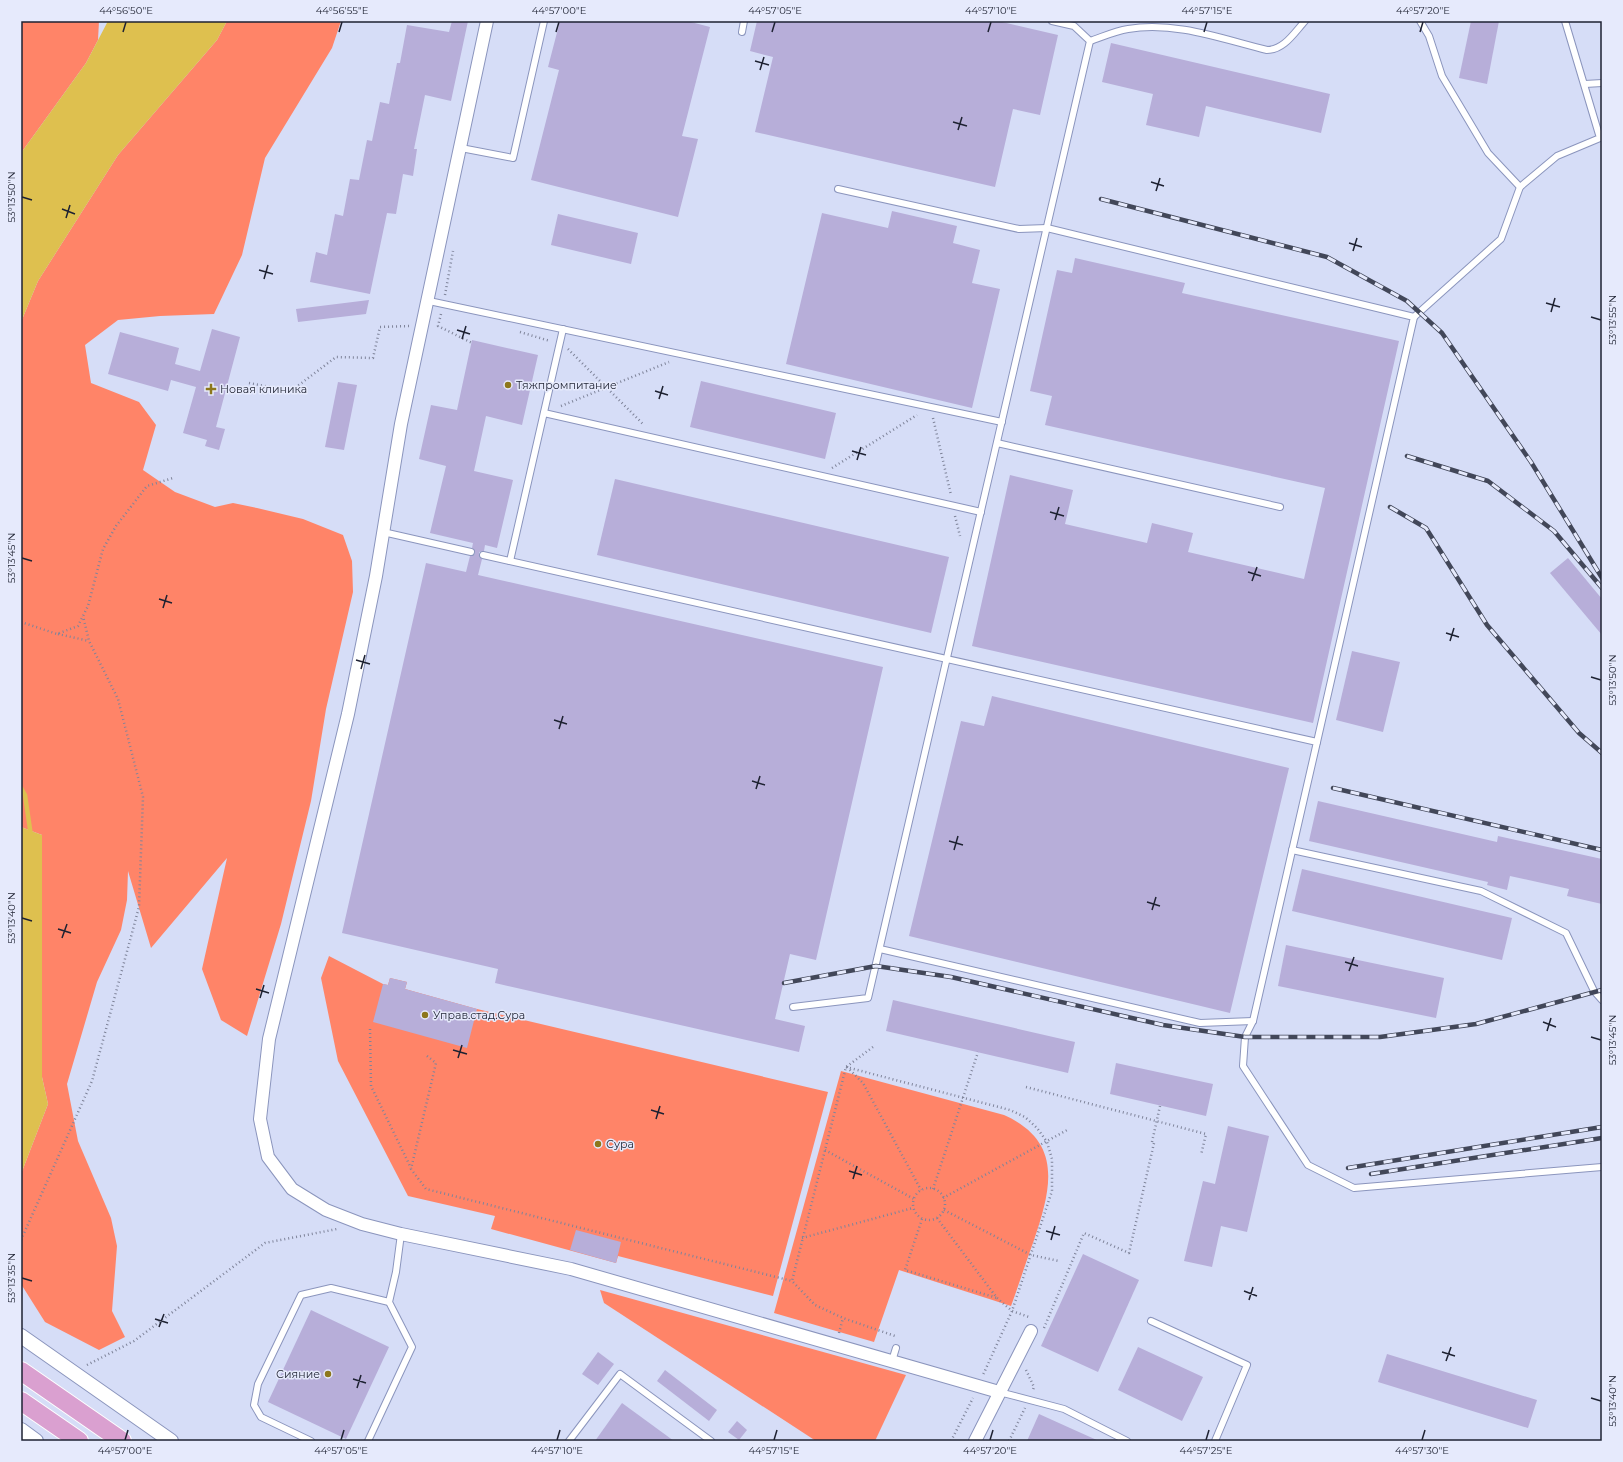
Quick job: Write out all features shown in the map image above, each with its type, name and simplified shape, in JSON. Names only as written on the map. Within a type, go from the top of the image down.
[{"type":"main road","points":[[21,1371],[122,1441]]},
{"type":"main road","points":[[21,1401],[79,1441]]},
{"type":"street","points":[[487,21],[401,424],[383,532],[348,714],[270,1039],[260,1119],[268,1157],[292,1189],[326,1210],[362,1224],[401,1234],[571,1269],[999,1392]]},
{"type":"street","points":[[975,1441],[999,1392],[1036,1328]]},
{"type":"street","points":[[21,1336],[171,1441]]},
{"type":"street","points":[[21,1430],[36,1441]]},
{"type":"lane","points":[[461,148],[513,158],[544,21]]},
{"type":"lane","points":[[742,32],[744,21]]},
{"type":"lane","points":[[1052,21],[1074,26],[1090,41]]},
{"type":"lane","points":[[1090,41],[1127,29],[1152,27],[1190,30],[1274,50],[1283,46],[1305,21]]},
{"type":"lane","points":[[1420,21],[1429,36],[1442,76],[1484,146],[1520,187]]},
{"type":"lane","points":[[1565,21],[1601,140],[1557,156],[1520,187],[1501,239],[1414,316],[1253,1021],[1245,1037],[1243,1066],[1308,1165],[1354,1188],[1602,1167]]},
{"type":"lane","points":[[793,1006],[868,998],[1090,41]]},
{"type":"lane","points":[[1585,84],[1602,83]]},
{"type":"lane","points":[[838,189],[1019,229],[1047,228],[1414,316]]},
{"type":"lane","points":[[428,301],[1002,422]]},
{"type":"lane","points":[[510,561],[563,329]]},
{"type":"lane","points":[[544,413],[981,512]]},
{"type":"lane","points":[[997,443],[1280,507]]},
{"type":"lane","points":[[383,532],[471,552]]},
{"type":"lane","points":[[483,555],[1317,742]]},
{"type":"lane","points":[[1292,850],[1481,891],[1566,933],[1594,991],[1602,1000]]},
{"type":"lane","points":[[880,949],[1200,1023],[1253,1021]]},
{"type":"lane","points":[[368,1441],[412,1347],[389,1302],[396,1272],[401,1234]]},
{"type":"lane","points":[[311,1441],[261,1417],[254,1405],[258,1384],[301,1295],[331,1288],[389,1302]]},
{"type":"lane","points":[[1151,1321],[1247,1365],[1215,1441]]},
{"type":"lane","points":[[892,1361],[896,1348]]},
{"type":"lane","points":[[569,1441],[620,1374],[711,1441]]},
{"type":"lane","points":[[999,1392],[1064,1409],[1128,1441]]},
{"type":"path","points":[[438,326],[440,316]]},
{"type":"path","points":[[249,383],[291,391],[336,357],[373,358],[380,327],[423,325],[438,326],[472,343]]},
{"type":"path","points":[[563,329],[568,348],[658,439]]},
{"type":"path","points":[[515,331],[560,344]]},
{"type":"path","points":[[544,413],[686,355]]},
{"type":"path","points":[[819,476],[931,407],[960,536]]},
{"type":"path","points":[[57,634],[78,626],[88,606],[103,549],[116,526],[147,486],[173,478]]},
{"type":"path","points":[[21,1240],[92,1081],[139,907],[143,797],[118,699],[89,641],[83,616]]},
{"type":"path","points":[[21,622],[57,634],[89,641]]},
{"type":"path","points":[[370,1029],[371,1086],[411,1169],[426,1189],[792,1281],[815,1305],[843,1318],[896,1336]]},
{"type":"path","points":[[792,1281],[846,1067],[873,1048]]},
{"type":"path","points":[[933,1189],[978,1052]]},
{"type":"path","points":[[411,1169],[436,1064],[427,1056]]},
{"type":"path","points":[[846,1067],[1010,1110],[1025,1117],[1037,1128],[1047,1142],[1052,1159],[1052,1191],[1012,1311]]},
{"type":"path","points":[[846,1067],[863,1082],[921,1190]]},
{"type":"path","points":[[1026,1087],[1206,1134],[1201,1155]]},
{"type":"path","points":[[936,1218],[997,1298],[1036,1328],[1084,1233],[1129,1253],[1160,1106]]},
{"type":"path","points":[[943,1198],[1069,1129]]},
{"type":"path","points":[[825,1150],[914,1199]]},
{"type":"path","points":[[933,1189],[938,1191],[943,1198],[944,1210],[932,1220],[922,1219],[915,1213],[914,1199],[921,1190],[933,1189]]},
{"type":"path","points":[[802,1238],[914,1208]]},
{"type":"path","points":[[944,1210],[1031,1255],[1060,1261]]},
{"type":"path","points":[[922,1219],[905,1270],[997,1298]]},
{"type":"path","points":[[87,1366],[134,1341],[265,1243],[362,1224]]},
{"type":"path","points":[[1009,1441],[1030,1399],[1034,1387],[1026,1371],[1029,1364]]},
{"type":"shaded area","points":[[21,21],[99,21],[98,40],[86,63],[21,153]]},
{"type":"shaded area","points":[[108,21],[227,21],[217,40],[118,155],[38,281],[21,322],[21,153],[86,63]]},
{"type":"shaded area","points":[[227,21],[341,21],[332,48],[265,158],[242,255],[214,314],[160,316],[118,320],[85,345],[91,383],[139,402],[156,425],[143,470],[175,492],[215,507],[233,503],[303,519],[343,535],[352,561],[353,592],[326,709],[311,801],[281,924],[247,1036],[221,1020],[202,969],[227,858],[151,948],[128,871],[127,900],[121,930],[97,982],[67,1084],[78,1141],[111,1218],[117,1246],[112,1311],[125,1337],[99,1350],[45,1322],[21,1284],[21,1174],[48,1104],[42,1077],[40,1051],[42,835],[21,827],[21,322],[38,281],[118,155],[217,40]]},
{"type":"shaded area","points":[[21,827],[42,835],[42,1077],[48,1104],[21,1174],[23,976]]},
{"type":"shaded area","name":"Сура","points":[[329,956],[383,984],[388,985],[390,978],[407,982],[405,989],[477,1009],[828,1092],[773,1296],[618,1256],[616,1263],[491,1229],[495,1216],[408,1196],[338,1061],[321,978]]},
{"type":"shaded area","points":[[841,1071],[1004,1115],[1023,1126],[1036,1139],[1044,1153],[1048,1168],[1048,1185],[1040,1221],[1011,1306],[899,1270],[874,1342],[774,1313]]},
{"type":"shaded area","points":[[600,1290],[906,1375],[875,1441],[816,1441],[604,1303]]},
{"type":"building","points":[[452,21],[468,21],[451,101],[425,95],[414,149],[417,149],[413,176],[403,174],[396,214],[387,213],[370,294],[310,282],[316,252],[327,255],[335,214],[343,216],[350,179],[359,180],[367,140],[372,141],[380,102],[389,104],[397,63],[400,63],[407,25],[449,32]]},
{"type":"building","points":[[560,21],[687,21],[710,27],[682,136],[698,139],[678,217],[531,180],[559,70],[548,67]]},
{"type":"building","points":[[757,21],[998,21],[1058,35],[1040,115],[1013,109],[995,187],[755,132],[773,57],[750,51]]},
{"type":"building","points":[[1471,21],[1499,21],[1487,84],[1459,78]]},
{"type":"building","points":[[1111,43],[1330,94],[1321,133],[1206,106],[1199,137],[1146,125],[1153,94],[1102,82]]},
{"type":"building","points":[[892,211],[957,226],[953,243],[980,250],[972,283],[1000,289],[972,408],[786,364],[822,213],[888,228]]},
{"type":"building","points":[[558,214],[638,233],[631,264],[551,245]]},
{"type":"building","points":[[1075,258],[1185,283],[1182,293],[1399,341],[1313,723],[972,646],[1010,475],[1073,490],[1065,524],[1147,543],[1152,523],[1193,533],[1188,552],[1304,579],[1325,488],[1045,425],[1052,396],[1030,391],[1057,270],[1072,273]]},
{"type":"building","points":[[369,300],[366,314],[298,322],[296,309]]},
{"type":"building","name":"Новая клиника","points":[[212,329],[240,337],[216,427],[225,429],[219,450],[205,446],[207,440],[183,433],[196,387],[171,380],[168,391],[108,374],[120,332],[179,348],[175,364],[200,371]]},
{"type":"building","points":[[472,340],[538,355],[522,425],[486,416],[474,471],[513,480],[497,548],[485,545],[484,551],[479,552],[479,557],[482,559],[478,575],[883,667],[816,960],[790,954],[775,1019],[805,1026],[799,1052],[495,983],[498,969],[342,933],[426,563],[466,572],[470,556],[474,555],[475,553],[472,548],[473,543],[430,533],[446,466],[419,459],[431,405],[457,410]]},
{"type":"building","points":[[701,381],[836,413],[825,459],[690,427]]},
{"type":"building","points":[[338,382],[357,385],[344,450],[325,447]]},
{"type":"building","points":[[615,479],[949,557],[931,633],[597,555]]},
{"type":"building","points":[[1568,558],[1602,599],[1602,635],[1550,573]]},
{"type":"building","points":[[1352,651],[1400,662],[1383,732],[1336,720]]},
{"type":"building","points":[[992,696],[1289,768],[1230,1013],[909,936],[961,721],[984,726]]},
{"type":"building","points":[[1318,801],[1497,842],[1498,836],[1602,859],[1602,904],[1567,896],[1569,889],[1510,876],[1507,890],[1487,885],[1488,882],[1309,841]]},
{"type":"building","points":[[1302,869],[1512,918],[1502,960],[1292,911]]},
{"type":"building","points":[[1286,945],[1444,978],[1436,1018],[1278,986]]},
{"type":"building","name":"Управ.стад.Сура","points":[[390,978],[407,982],[405,989],[477,1009],[467,1048],[373,1022],[383,984],[388,985]]},
{"type":"building","points":[[893,1000],[1075,1042],[1068,1073],[886,1031]]},
{"type":"building","points":[[1116,1063],[1213,1084],[1206,1116],[1110,1094]]},
{"type":"building","points":[[1228,1126],[1269,1136],[1247,1232],[1221,1226],[1212,1267],[1184,1261],[1203,1181],[1215,1184]]},
{"type":"building","points":[[576,1230],[621,1242],[616,1263],[570,1250]]},
{"type":"building","points":[[1083,1254],[1139,1280],[1098,1372],[1041,1346]]},
{"type":"building","name":"Сияние","points":[[311,1310],[389,1347],[346,1439],[268,1402]]},
{"type":"building","points":[[1138,1347],[1203,1377],[1182,1421],[1118,1390]]},
{"type":"building","points":[[598,1352],[614,1364],[598,1385],[582,1374]]},
{"type":"building","points":[[1387,1354],[1537,1400],[1528,1428],[1378,1382]]},
{"type":"building","points":[[665,1370],[717,1410],[709,1421],[657,1381]]},
{"type":"building","points":[[622,1403],[674,1441],[595,1441]]},
{"type":"building","points":[[1039,1414],[1070,1428],[1099,1441],[1027,1441]]},
{"type":"building","points":[[737,1421],[747,1430],[739,1440],[728,1432]]},
{"type":"waterway","points":[[21,788],[25,795],[31,836]]},
{"type":"railway","points":[[1101,199],[1327,257],[1407,301],[1442,333],[1531,462],[1602,578]]},
{"type":"railway","points":[[1407,456],[1488,481],[1554,531],[1602,588]]},
{"type":"railway","points":[[1390,507],[1426,528],[1487,625],[1579,733],[1602,753]]},
{"type":"railway","points":[[1333,788],[1602,850]]},
{"type":"railway","points":[[784,983],[876,966],[951,977],[1163,1025],[1245,1037],[1380,1037],[1476,1024],[1602,990]]},
{"type":"railway","points":[[1348,1168],[1602,1127]]},
{"type":"railway","points":[[1371,1174],[1602,1138]]},
{"type":"place","name":"Тяжпромпитание","points":[[508,385]]},
{"type":"place","name":"Новая клиника","points":[[211,389]]},
{"type":"place","name":"Управ.стад.Сура","points":[[425,1015]]},
{"type":"place","name":"Сура","points":[[598,1144]]},
{"type":"place","name":"Сияние","points":[[328,1374]]}]
